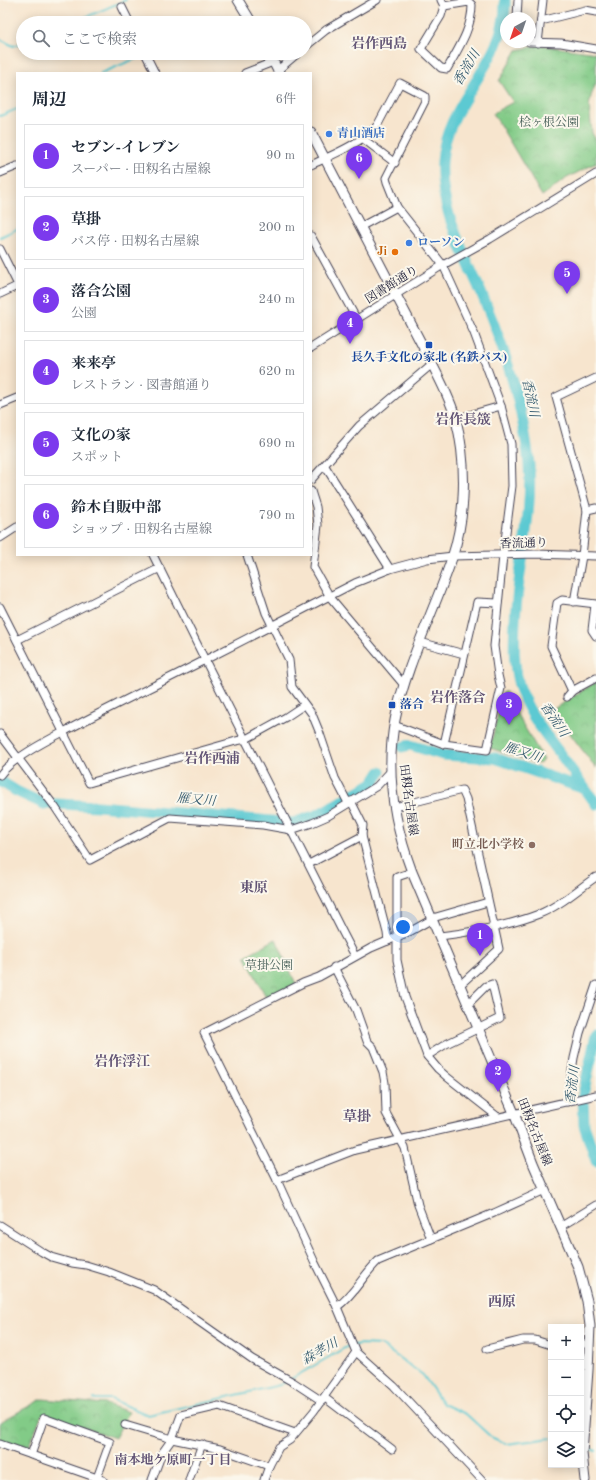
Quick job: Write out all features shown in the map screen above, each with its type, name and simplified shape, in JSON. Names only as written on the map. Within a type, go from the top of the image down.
[{"type":"main road","points":[[238,0],[248,16]]},
{"type":"main road","name":"田籾名古屋線","points":[[312,134],[360,227],[397,294],[445,391],[455,419],[462,455],[463,500],[461,518],[453,556],[404,685],[394,725],[390,772],[394,807],[400,835],[412,872],[431,920],[440,936],[459,986],[578,1267],[587,1301],[590,1326],[585,1344],[582,1453],[587,1479]]},
{"type":"street","points":[[312,41],[326,30],[377,0]]},
{"type":"street","points":[[517,12],[518,0]]},
{"type":"street","points":[[543,0],[538,43],[561,43],[596,49]]},
{"type":"street","points":[[468,2],[472,5],[472,17],[466,34],[447,69],[441,68],[421,49],[441,16],[443,3],[468,2]]},
{"type":"street","points":[[122,7],[126,16]]},
{"type":"street","points":[[541,21],[585,10],[596,12]]},
{"type":"street","points":[[148,60],[154,72]]},
{"type":"street","points":[[251,72],[277,68],[288,60]]},
{"type":"street","points":[[312,164],[341,152],[377,126],[400,83],[425,96],[425,101],[386,178],[397,207],[443,265],[474,333],[501,406],[511,444],[512,486],[494,646],[496,669],[501,688],[488,750],[444,744],[394,725]]},
{"type":"street","points":[[362,138],[394,163]]},
{"type":"street","points":[[0,173],[16,166]]},
{"type":"street","name":"図書館通り","points":[[312,347],[443,265],[473,249],[596,174]]},
{"type":"street","points":[[360,227],[397,207]]},
{"type":"street","points":[[312,238],[357,320]]},
{"type":"street","points":[[0,249],[16,281]]},
{"type":"street","points":[[0,294],[16,286]]},
{"type":"street","points":[[312,479],[359,426],[432,364]]},
{"type":"street","points":[[574,602],[582,556],[587,510],[556,398],[596,378]]},
{"type":"street","points":[[0,405],[16,398]]},
{"type":"street","points":[[455,419],[501,406]]},
{"type":"street","points":[[325,466],[390,570]]},
{"type":"street","points":[[312,494],[316,507],[318,525],[313,567],[330,597],[404,685]]},
{"type":"street","points":[[587,510],[596,508]]},
{"type":"street","points":[[0,538],[16,528]]},
{"type":"street","name":"香流通り","points":[[0,775],[19,759],[41,744],[63,732],[272,625],[355,584],[390,570],[427,560],[453,556],[505,556],[536,554],[596,556]]},
{"type":"street","points":[[154,556],[355,956]]},
{"type":"street","points":[[247,556],[266,613],[289,660],[292,687],[312,714],[342,794],[349,802],[363,825],[362,836],[388,933],[388,941]]},
{"type":"street","points":[[17,640],[160,568]]},
{"type":"street","points":[[596,636],[592,630],[596,605],[562,600],[557,604],[552,646],[569,694],[596,678]]},
{"type":"street","points":[[444,744],[477,602],[498,603]]},
{"type":"street","points":[[0,606],[89,783],[246,739],[286,717],[304,705]]},
{"type":"street","points":[[420,642],[464,654]]},
{"type":"street","points":[[0,734],[54,805],[90,860],[170,818],[263,825],[291,830],[317,821],[377,786],[390,772]]},
{"type":"street","points":[[394,807],[462,790],[466,799],[499,949],[459,986]]},
{"type":"street","points":[[309,864],[362,836]]},
{"type":"street","points":[[412,872],[397,876],[397,960],[405,997],[427,1056],[447,1077],[498,1117]]},
{"type":"street","points":[[440,936],[495,927],[540,914],[596,876]]},
{"type":"street","points":[[482,1480],[394,1386],[355,1351],[337,1307],[277,1180],[204,1033],[303,983],[319,977],[355,956],[398,937],[436,917],[488,902]]},
{"type":"street","points":[[334,967],[356,1010],[367,1041],[373,1047],[383,1072],[386,1113],[405,1148],[418,1205],[430,1238]]},
{"type":"street","points":[[427,1056],[446,1044],[478,1030],[500,1018],[492,984],[486,986],[467,1005]]},
{"type":"street","points":[[568,1102],[578,1039],[596,986]]},
{"type":"street","points":[[277,1180],[355,1150],[596,1095]]},
{"type":"street","points":[[337,1307],[348,1298],[368,1271],[378,1261],[412,1248],[430,1238],[494,1213],[545,1190]]},
{"type":"street","points":[[560,1227],[596,1205]]},
{"type":"street","points":[[0,1225],[52,1257],[72,1263],[86,1264],[154,1290],[252,1359],[323,1399],[392,1449]]},
{"type":"street","points":[[488,1349],[523,1340],[535,1340],[548,1344]]},
{"type":"street","points":[[264,1480],[269,1466],[279,1447],[290,1440],[323,1399],[355,1351]]},
{"type":"street","points":[[152,1480],[162,1453],[172,1439],[181,1415],[219,1406],[295,1433]]},
{"type":"street","points":[[0,1444],[31,1455],[100,1479],[110,1442],[44,1418],[31,1455]]},
{"type":"street","points":[[125,1425],[172,1439],[202,1444],[220,1449],[269,1466]]},
{"type":"street","points":[[189,1480],[202,1444]]},
{"type":"green space","name":"桧ヶ根公園","points":[[540,45],[596,53],[596,83],[589,106],[592,133],[596,140],[596,163],[567,178],[542,196],[493,113],[513,102],[499,81],[517,50],[536,48],[536,46]]},
{"type":"green space","points":[[596,682],[596,768],[552,710]]},
{"type":"green space","points":[[503,692],[506,692],[509,701],[544,760],[539,764],[490,748]]},
{"type":"green space","name":"草掛公園","points":[[276,939],[296,984],[267,999],[245,956]]},
{"type":"green space","points":[[42,1399],[106,1404],[129,1412],[115,1438],[42,1414],[27,1450],[0,1441],[0,1422]]},
{"type":"waterway","points":[[88,16],[126,0]]},
{"type":"waterway","name":"香流川","points":[[505,0],[503,22],[497,43],[464,100],[446,140],[442,162],[442,180],[449,214],[461,248],[491,316],[505,354],[525,434],[530,475],[528,517],[517,600],[515,629],[514,645],[517,677],[522,694],[536,720],[596,804]]},
{"type":"waterway","points":[[0,39],[13,46],[16,45]]},
{"type":"waterway","points":[[103,72],[133,60]]},
{"type":"waterway","points":[[0,116],[16,109]]},
{"type":"waterway","points":[[0,237],[16,229]]},
{"type":"waterway","name":"雁又川","points":[[402,747],[410,745],[443,755],[495,758],[585,789]]},
{"type":"waterway","name":"雁又川","points":[[0,781],[16,791],[44,804],[98,806],[293,823],[317,815],[373,783],[380,772]]},
{"type":"waterway","name":"香流川","points":[[596,1035],[583,1095],[584,1125],[596,1161]]},
{"type":"waterway","name":"森孝川","points":[[291,1379],[348,1346],[361,1344],[381,1345],[423,1375],[443,1404],[466,1414],[491,1437],[507,1444],[548,1438]]},
{"type":"waterway","name":"森孝川","points":[[94,1399],[111,1399],[148,1415],[280,1385],[287,1381]]},
{"type":"waterway","name":"森孝川","points":[[586,1447],[596,1451]]},
{"type":"place","name":"青山酒店","points":[[329,134]]},
{"type":"place","name":"鈴木自販中部","points":[[359,179]]},
{"type":"place","name":"ローソン","points":[[409,243]]},
{"type":"place","name":"Ji","points":[[395,252]]},
{"type":"place","name":"文化の家","points":[[567,294]]},
{"type":"place","name":"来来亭","points":[[350,344]]},
{"type":"place","name":"長久手文化の家北 (名鉄バス)","points":[[429,345]]},
{"type":"place","name":"落合","points":[[392,705]]},
{"type":"place","name":"落合公園","points":[[509,725]]},
{"type":"place","name":"町立北小学校","points":[[532,845]]},
{"type":"place","name":"セブン-イレブン","points":[[480,956]]},
{"type":"place","name":"草掛","points":[[498,1092]]},
{"type":"district","name":"岩作西島","points":[[379,44]]},
{"type":"district","name":"岩作長筬","points":[[463,420]]},
{"type":"district","name":"岩作落合","points":[[458,698]]},
{"type":"district","name":"岩作西浦","points":[[212,759]]},
{"type":"district","name":"東原","points":[[254,888]]},
{"type":"district","name":"岩作浮江","points":[[122,1062]]},
{"type":"district","name":"草掛","points":[[357,1117]]},
{"type":"district","name":"西原","points":[[502,1302]]},
{"type":"district","name":"南本地ケ原町一丁目","points":[[173,1460]]}]
